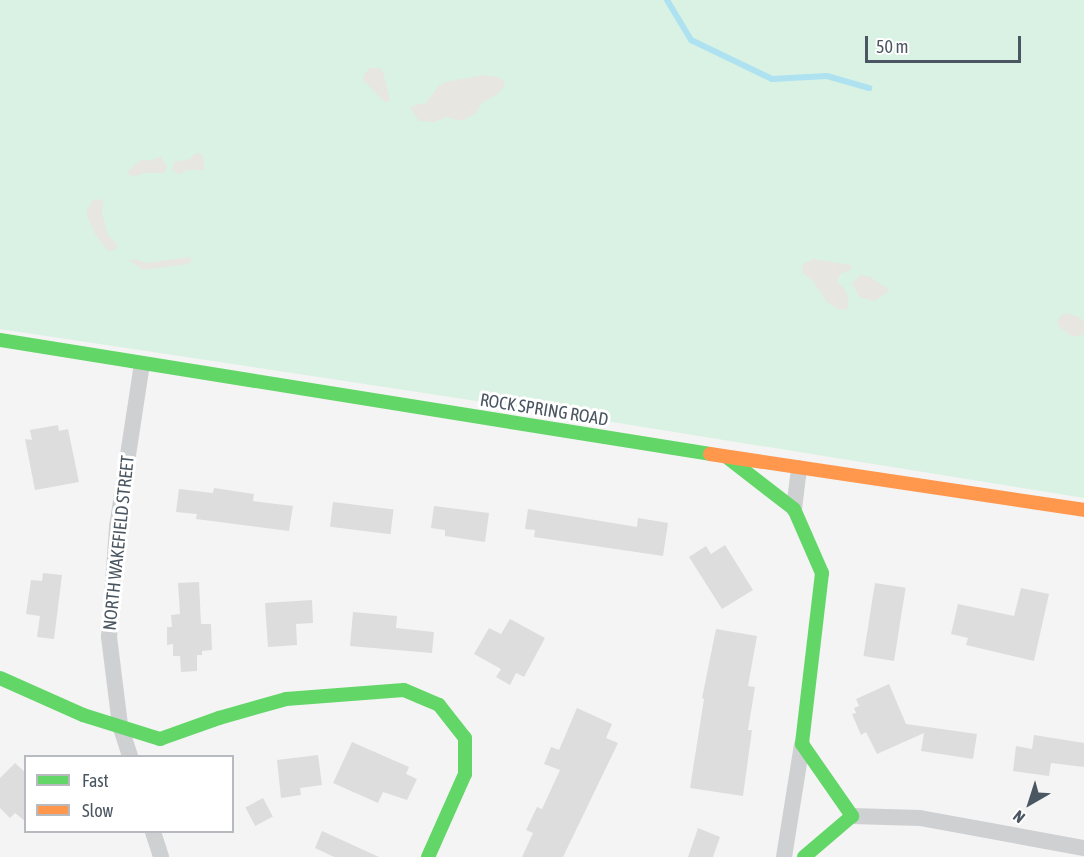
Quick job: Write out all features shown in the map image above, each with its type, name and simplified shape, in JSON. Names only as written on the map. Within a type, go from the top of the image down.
[{"type":"street","name":"ROCK SPRING ROAD","points":[[0,340],[727,458],[1084,510]]},
{"type":"street","name":"NORTH WAKEFIELD STREET","points":[[129,755],[120,725],[109,637],[117,527],[142,364]]},
{"type":"street","points":[[727,458],[794,509],[822,573],[802,744],[784,857]]},
{"type":"street","points":[[794,509],[799,468]]},
{"type":"street","points":[[0,678],[83,715],[160,739],[219,718],[286,699],[404,690],[439,705],[465,738],[465,774],[428,857]]},
{"type":"street","points":[[802,744],[852,816]]},
{"type":"street","points":[[804,857],[852,816],[920,818],[1084,848]]},
{"type":"street","points":[[154,833],[161,857]]},
{"type":"green space","points":[[0,0],[1084,0],[1084,498],[544,411],[0,329]]},
{"type":"sand","points":[[370,68],[380,68],[384,75],[390,99],[386,103],[363,80],[364,74]]},
{"type":"sand","points":[[483,75],[498,77],[504,81],[505,85],[498,94],[483,102],[475,114],[461,121],[447,117],[434,122],[419,121],[410,108],[417,104],[425,104],[439,86],[446,82]]},
{"type":"sand","points":[[199,153],[203,156],[204,170],[188,170],[179,174],[172,170],[174,162],[191,159],[194,154]]},
{"type":"sand","points":[[161,157],[167,167],[164,173],[144,173],[132,177],[127,172],[142,159],[148,161]]},
{"type":"sand","points":[[99,199],[103,202],[102,214],[108,235],[117,244],[117,248],[111,251],[108,251],[96,236],[87,215],[87,210],[93,200]]},
{"type":"sand","points":[[190,257],[192,261],[188,264],[143,270],[130,261],[133,259],[147,263]]},
{"type":"sand","points":[[813,259],[851,265],[852,269],[840,274],[837,282],[846,290],[849,308],[840,310],[827,302],[813,281],[802,273],[803,264]]},
{"type":"sand","points":[[860,275],[870,277],[890,290],[875,301],[859,297],[852,283]]},
{"type":"sand","points":[[1067,313],[1079,317],[1084,322],[1084,333],[1080,336],[1072,336],[1060,328],[1057,322],[1061,315]]},
{"type":"building","points":[[58,425],[59,431],[68,429],[79,482],[35,490],[25,439],[32,440],[30,430]]},
{"type":"building","points":[[214,488],[254,494],[253,501],[293,506],[289,531],[196,519],[197,514],[176,512],[179,489],[213,493]]},
{"type":"building","points":[[333,502],[394,509],[390,534],[330,527]]},
{"type":"building","points":[[434,506],[489,513],[485,542],[445,536],[445,530],[431,528]]},
{"type":"building","points":[[528,509],[637,527],[638,518],[668,523],[663,556],[534,537],[535,530],[525,529]]},
{"type":"building","points":[[725,545],[753,590],[722,609],[689,557],[706,546],[711,554]]},
{"type":"building","points":[[43,573],[62,575],[54,639],[37,637],[40,616],[26,614],[31,580],[42,581]]},
{"type":"building","points":[[199,582],[201,624],[211,624],[212,650],[202,651],[202,655],[197,655],[197,671],[181,672],[180,656],[173,656],[173,644],[167,645],[167,627],[172,627],[171,615],[180,614],[178,583]]},
{"type":"building","points":[[875,583],[906,588],[894,661],[863,656]]},
{"type":"building","points":[[1021,588],[1049,594],[1034,661],[966,645],[968,638],[951,634],[958,604],[1014,616]]},
{"type":"building","points":[[312,600],[313,623],[296,624],[297,645],[268,647],[265,603]]},
{"type":"building","points":[[353,612],[397,616],[396,628],[434,632],[432,653],[350,646]]},
{"type":"building","points":[[510,619],[545,638],[524,677],[516,673],[510,685],[496,677],[501,669],[474,654],[489,628],[501,634]]},
{"type":"building","points":[[716,629],[757,636],[748,686],[755,687],[748,730],[752,730],[743,796],[690,788],[704,699],[702,698]]},
{"type":"building","points":[[889,684],[906,724],[977,734],[973,759],[921,751],[924,733],[877,754],[866,732],[861,735],[852,714],[856,713],[854,708],[859,706],[856,699]]},
{"type":"building","points":[[577,708],[612,724],[606,738],[618,743],[563,857],[522,857],[533,833],[526,830],[537,807],[542,809],[560,770],[544,764],[551,747],[559,750]]},
{"type":"building","points":[[1034,735],[1084,743],[1084,767],[1051,763],[1049,776],[1013,771],[1016,746],[1032,749]]},
{"type":"building","points":[[352,742],[409,767],[406,774],[417,779],[407,800],[383,792],[378,803],[333,783]]},
{"type":"building","points":[[318,755],[322,785],[300,788],[301,795],[281,798],[277,760]]},
{"type":"building","points":[[15,763],[24,771],[24,820],[15,813],[10,818],[0,808],[0,778]]},
{"type":"building","points":[[263,798],[273,817],[255,826],[245,807]]},
{"type":"building","points":[[698,828],[720,837],[713,857],[688,857]]},
{"type":"building","points":[[322,831],[379,857],[334,857],[315,848]]},
{"type":"waterway","points":[[667,0],[691,40],[772,79],[827,76],[869,88]]},
{"type":"traffic: fast","points":[[0,340],[710,454]]},
{"type":"traffic: fast","points":[[728,458],[794,509],[822,573],[802,744],[852,816],[804,857]]},
{"type":"traffic: fast","points":[[0,678],[83,715],[160,739],[219,718],[286,699],[404,690],[439,705],[465,738],[465,774],[428,857]]},
{"type":"traffic: slow","points":[[710,454],[1084,510]]}]
